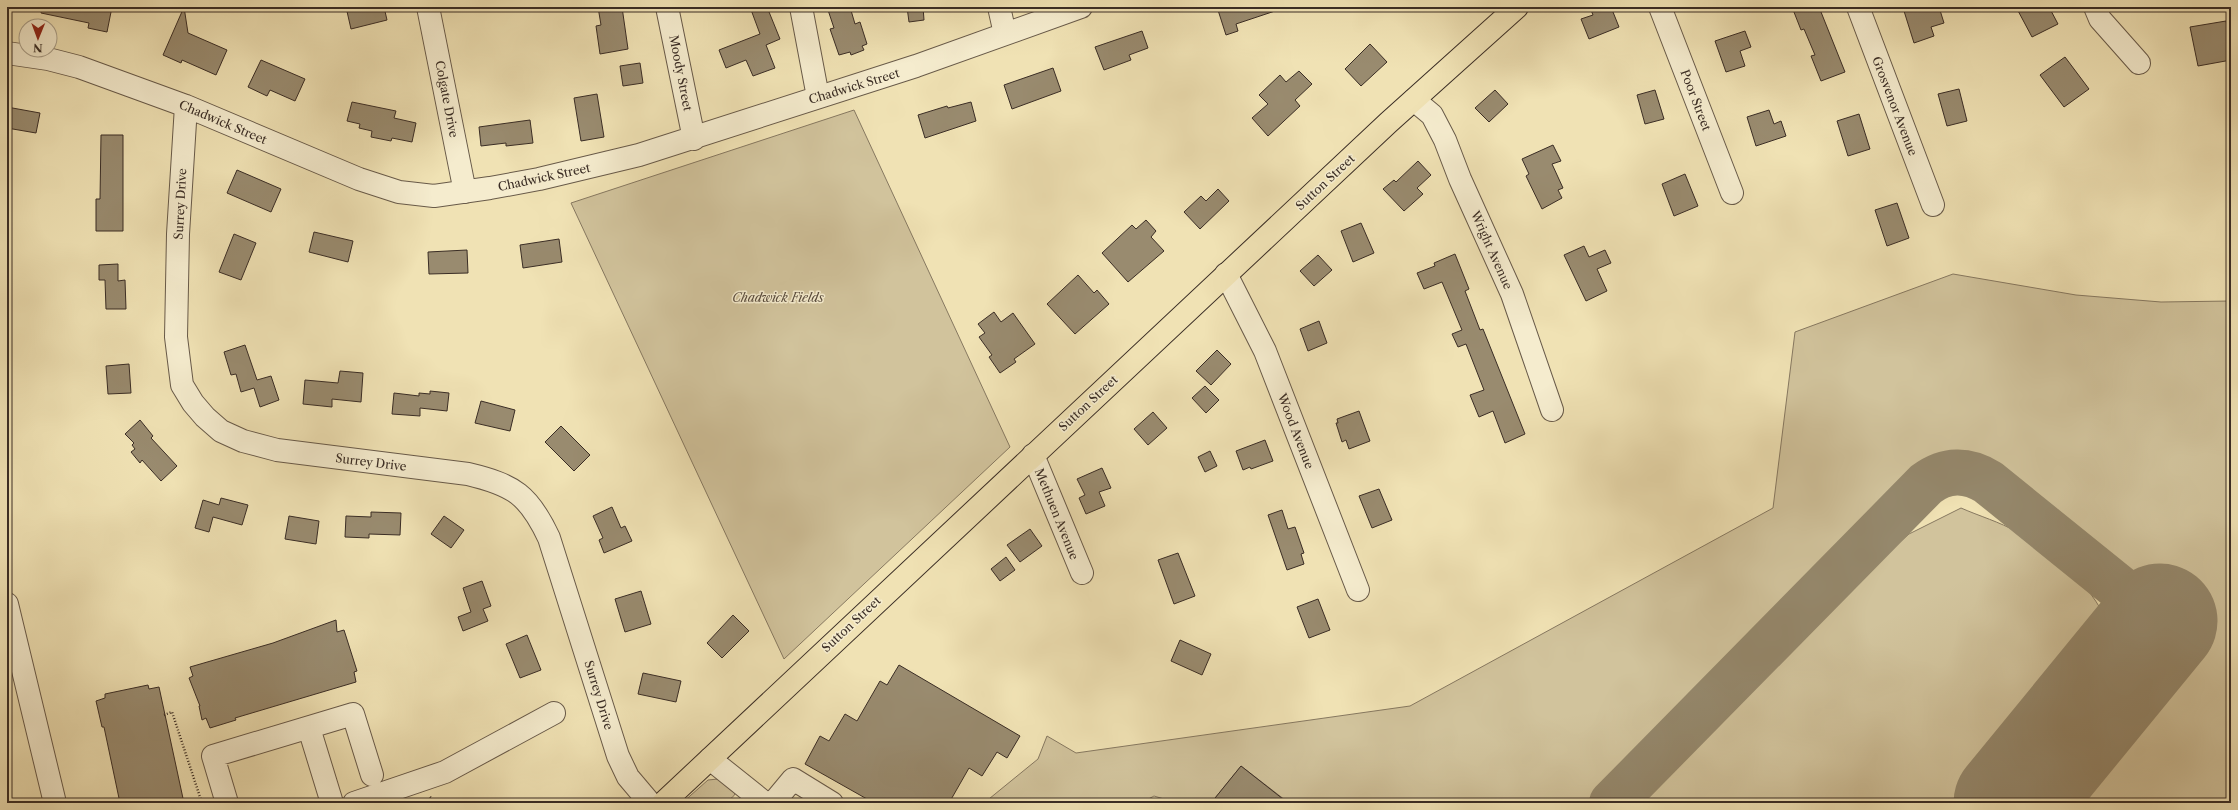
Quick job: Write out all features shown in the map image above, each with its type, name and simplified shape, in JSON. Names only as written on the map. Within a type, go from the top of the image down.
[{"type":"highway","name":"Sutton Street","points":[[663,803],[1226,274],[1517,7]]},
{"type":"street","name":"Colgate Drive","points":[[428,7],[465,192]]},
{"type":"street","name":"Moody Street","points":[[667,7],[694,139]]},
{"type":"street","points":[[801,7],[818,97]]},
{"type":"street","points":[[998,7],[1005,34]]},
{"type":"street","name":"Chadwick Street","points":[[7,53],[48,59],[79,67],[186,106],[359,179],[399,192],[434,196],[465,192],[596,166],[694,139],[818,97],[903,71],[1081,7]]},
{"type":"street","name":"Poor Street","points":[[1660,7],[1732,193]]},
{"type":"street","name":"Grosvenor Avenue","points":[[1858,7],[1933,206]]},
{"type":"street","points":[[2095,7],[2100,19],[2139,63]]},
{"type":"street","name":"Wright Avenue","points":[[1414,100],[1432,115],[1445,140],[1460,179],[1512,294],[1552,410]]},
{"type":"street","name":"Surrey Drive","points":[[186,106],[178,234],[176,337],[182,385],[193,403],[205,417],[222,431],[242,441],[277,450],[468,474],[495,481],[512,489],[525,498],[537,513],[549,538],[618,756],[628,776],[650,803]]},
{"type":"street","name":"Wood Avenue","points":[[1226,274],[1265,351],[1358,590]]},
{"type":"street","name":"Methuen Avenue","points":[[1033,455],[1082,573]]},
{"type":"street","points":[[7,604],[55,803]]},
{"type":"street","points":[[354,803],[445,772],[554,713]]},
{"type":"street","points":[[227,803],[213,756],[354,714],[372,775]]},
{"type":"street","points":[[309,728],[332,803]]},
{"type":"street","points":[[710,759],[766,803]]},
{"type":"street","points":[[773,803],[793,779],[832,803]]},
{"type":"path","points":[[164,715],[172,712],[202,803]]},
{"type":"green space","name":"Chadwick Fields","points":[[854,110],[1010,447],[784,659],[571,203]]},
{"type":"green space","points":[[1953,274],[2076,295],[2161,302],[2231,301],[2231,803],[2067,803],[2201,639],[2143,587],[1991,467],[1973,461],[1956,460],[1940,463],[1922,470],[1595,803],[1289,803],[1241,766],[1211,803],[1169,803],[1164,799],[1154,796],[1141,803],[984,803],[1038,759],[1047,736],[1076,753],[1410,706],[1773,508],[1795,332]]},
{"type":"green space","points":[[1961,508],[2010,528],[2056,559],[2081,582],[2100,608],[2106,621],[2099,634],[1961,803],[1633,803],[1717,717],[1885,555],[1909,534]]},
{"type":"green space","points":[[718,779],[736,792],[732,798],[720,803],[712,804],[682,803],[708,780]]},
{"type":"building","points":[[42,7],[112,7],[107,32],[88,28],[89,23],[41,13]]},
{"type":"building","points":[[184,7],[188,33],[227,50],[216,75],[182,60],[181,63],[163,55]]},
{"type":"building","points":[[346,7],[384,7],[387,20],[351,29]]},
{"type":"building","points":[[598,7],[622,7],[628,49],[600,54],[596,26],[601,25]]},
{"type":"building","points":[[750,7],[767,7],[780,39],[766,45],[775,68],[753,76],[746,60],[726,68],[719,50],[760,34]]},
{"type":"building","points":[[827,7],[850,7],[855,24],[860,22],[867,44],[862,46],[864,50],[851,55],[850,52],[839,55],[830,29],[834,28]]},
{"type":"building","points":[[907,7],[923,7],[924,20],[909,22]]},
{"type":"building","points":[[1217,7],[1278,7],[1278,10],[1236,24],[1238,31],[1226,35]]},
{"type":"building","points":[[1598,7],[1611,7],[1619,27],[1589,39],[1581,19],[1593,15],[1591,10]]},
{"type":"building","points":[[1792,7],[1819,7],[1845,72],[1821,81],[1811,56],[1815,55],[1804,29],[1801,30]]},
{"type":"building","points":[[1916,7],[1939,7],[1944,23],[1931,27],[1934,36],[1914,43],[1904,11]]},
{"type":"building","points":[[2016,7],[2049,7],[2058,24],[2032,37]]},
{"type":"building","points":[[2226,21],[2231,47],[2231,60],[2198,66],[2190,27]]},
{"type":"building","points":[[1142,31],[1148,48],[1129,55],[1131,60],[1104,70],[1095,47]]},
{"type":"building","points":[[1745,31],[1751,47],[1740,51],[1745,66],[1726,72],[1715,41]]},
{"type":"building","points":[[1370,44],[1387,62],[1361,86],[1345,69]]},
{"type":"building","points":[[2065,57],[2089,89],[2064,107],[2040,75]]},
{"type":"building","points":[[261,60],[305,79],[295,101],[270,90],[267,96],[248,87]]},
{"type":"building","points":[[640,63],[643,83],[623,86],[620,66]]},
{"type":"building","points":[[1053,68],[1061,91],[1012,109],[1004,85]]},
{"type":"building","points":[[1299,71],[1312,84],[1295,100],[1300,106],[1268,136],[1252,118],[1268,104],[1259,95],[1280,75],[1286,82]]},
{"type":"building","points":[[1959,89],[1967,121],[1947,126],[1938,94]]},
{"type":"building","points":[[1495,90],[1508,104],[1489,122],[1475,108]]},
{"type":"building","points":[[1655,90],[1664,119],[1645,124],[1637,95]]},
{"type":"building","points":[[597,94],[604,137],[581,141],[574,98]]},
{"type":"building","points":[[352,102],[396,111],[394,118],[416,123],[412,142],[392,138],[391,141],[371,137],[372,131],[359,128],[360,124],[347,121]]},
{"type":"building","points":[[971,102],[976,121],[925,138],[918,115],[947,106],[948,108]]},
{"type":"building","points":[[7,107],[40,113],[36,133],[7,128]]},
{"type":"building","points":[[1769,110],[1774,124],[1781,121],[1786,136],[1756,146],[1747,117]]},
{"type":"building","points":[[1859,114],[1870,149],[1848,156],[1837,121]]},
{"type":"building","points":[[530,120],[533,143],[506,146],[506,143],[481,146],[479,127]]},
{"type":"building","points":[[101,135],[123,135],[123,231],[96,231],[96,199],[100,199]]},
{"type":"building","points":[[1553,145],[1561,161],[1552,164],[1563,188],[1558,190],[1562,198],[1542,209],[1526,176],[1529,174],[1522,159]]},
{"type":"building","points":[[1418,161],[1431,175],[1417,188],[1423,194],[1404,211],[1383,189],[1394,180],[1396,182]]},
{"type":"building","points":[[237,170],[281,189],[271,212],[227,193]]},
{"type":"building","points":[[1685,174],[1698,206],[1674,216],[1662,184]]},
{"type":"building","points":[[1218,189],[1229,201],[1200,229],[1184,212],[1201,196],[1206,201]]},
{"type":"building","points":[[1897,203],[1909,238],[1887,246],[1875,210]]},
{"type":"building","points":[[1146,220],[1156,231],[1151,237],[1164,251],[1128,282],[1102,253],[1132,225],[1136,229]]},
{"type":"building","points":[[1361,223],[1374,253],[1353,262],[1341,231]]},
{"type":"building","points":[[314,232],[353,241],[348,262],[309,252]]},
{"type":"building","points":[[234,234],[256,243],[241,280],[219,272]]},
{"type":"building","points":[[559,239],[562,262],[523,268],[520,245]]},
{"type":"building","points":[[1584,246],[1589,257],[1605,250],[1611,263],[1597,269],[1607,291],[1586,301],[1564,255]]},
{"type":"building","points":[[467,250],[468,273],[429,274],[428,252]]},
{"type":"building","points":[[1455,254],[1469,289],[1465,291],[1480,330],[1483,329],[1525,434],[1505,443],[1493,411],[1479,417],[1470,395],[1484,390],[1466,344],[1458,347],[1452,334],[1462,330],[1442,282],[1424,289],[1417,273],[1435,266],[1434,263]]},
{"type":"building","points":[[1318,255],[1332,270],[1314,286],[1300,271]]},
{"type":"building","points":[[118,264],[118,281],[125,280],[126,309],[106,309],[105,280],[99,280],[99,265]]},
{"type":"building","points":[[1078,275],[1094,293],[1097,290],[1109,304],[1075,334],[1047,304]]},
{"type":"building","points":[[994,312],[1001,322],[1013,313],[1035,344],[1014,359],[1016,362],[1000,373],[989,357],[992,355],[979,337],[985,333],[978,324]]},
{"type":"building","points":[[1319,321],[1327,343],[1308,351],[1300,329]]},
{"type":"building","points":[[245,345],[257,380],[271,376],[279,400],[260,407],[254,388],[241,392],[236,374],[231,375],[224,352]]},
{"type":"building","points":[[1217,350],[1231,364],[1211,385],[1196,371]]},
{"type":"building","points":[[129,364],[131,393],[108,394],[106,366]]},
{"type":"building","points":[[340,371],[363,373],[361,402],[332,399],[332,407],[303,404],[305,380],[338,383]]},
{"type":"building","points":[[1205,386],[1219,400],[1206,413],[1192,398]]},
{"type":"building","points":[[430,391],[449,393],[447,411],[420,408],[420,416],[392,414],[394,393],[419,396],[419,393],[430,394]]},
{"type":"building","points":[[481,401],[515,410],[510,431],[475,423]]},
{"type":"building","points":[[1359,411],[1370,441],[1349,449],[1346,440],[1342,442],[1336,423],[1338,423],[1337,419]]},
{"type":"building","points":[[1153,412],[1167,428],[1148,445],[1134,429]]},
{"type":"building","points":[[140,420],[153,436],[151,438],[177,466],[161,481],[142,460],[140,463],[131,452],[135,449],[132,445],[134,443],[125,434]]},
{"type":"building","points":[[561,426],[590,455],[574,471],[545,442]]},
{"type":"building","points":[[1265,440],[1273,461],[1251,469],[1250,467],[1243,470],[1236,451]]},
{"type":"building","points":[[1210,451],[1217,466],[1205,472],[1198,457]]},
{"type":"building","points":[[1102,468],[1111,488],[1099,492],[1105,506],[1086,514],[1079,498],[1085,495],[1077,479]]},
{"type":"building","points":[[1379,489],[1392,520],[1372,528],[1359,496]]},
{"type":"building","points":[[221,498],[248,505],[242,525],[213,517],[209,532],[195,528],[203,500],[219,505]]},
{"type":"building","points":[[612,507],[621,528],[625,526],[632,541],[604,553],[599,540],[603,538],[593,516]]},
{"type":"building","points":[[1282,510],[1288,529],[1295,527],[1304,553],[1301,554],[1304,564],[1287,570],[1268,515]]},
{"type":"building","points":[[371,512],[401,513],[400,535],[369,534],[369,538],[345,537],[346,516],[371,517]]},
{"type":"building","points":[[289,516],[319,521],[316,544],[285,539]]},
{"type":"building","points":[[444,516],[464,530],[451,548],[431,534]]},
{"type":"building","points":[[1030,529],[1042,546],[1020,562],[1007,545]]},
{"type":"building","points":[[1178,553],[1195,596],[1174,604],[1158,560]]},
{"type":"building","points":[[1006,557],[1015,570],[1000,581],[991,569]]},
{"type":"building","points":[[482,581],[491,606],[483,609],[488,621],[463,631],[458,617],[471,612],[463,588]]},
{"type":"building","points":[[641,591],[651,624],[625,632],[615,599]]},
{"type":"building","points":[[1318,599],[1330,630],[1309,638],[1297,607]]},
{"type":"building","points":[[733,615],[749,631],[722,658],[707,643]]},
{"type":"building","points":[[336,620],[337,632],[344,630],[357,671],[354,672],[356,682],[235,718],[236,720],[210,728],[206,718],[202,720],[200,706],[189,678],[193,676],[190,667],[273,643]]},
{"type":"building","points":[[527,635],[541,670],[520,678],[506,644]]},
{"type":"building","points":[[1180,640],[1211,654],[1202,675],[1171,661]]},
{"type":"building","points":[[899,665],[1020,736],[1007,758],[997,752],[982,776],[969,768],[949,803],[874,803],[805,764],[820,736],[829,741],[845,714],[857,721],[880,681],[887,685]]},
{"type":"building","points":[[643,673],[681,681],[676,702],[638,694]]},
{"type":"building","points":[[148,685],[149,689],[159,687],[184,803],[120,803],[104,727],[102,727],[96,701],[105,698],[105,694]]},
{"type":"building","points":[[1241,766],[1288,803],[1211,803]]},
{"type":"taxiway","points":[[1612,803],[1926,484],[1949,473],[1964,473],[1988,482],[2160,621]]},
{"type":"runway","points":[[2011,803],[2160,621]]}]
